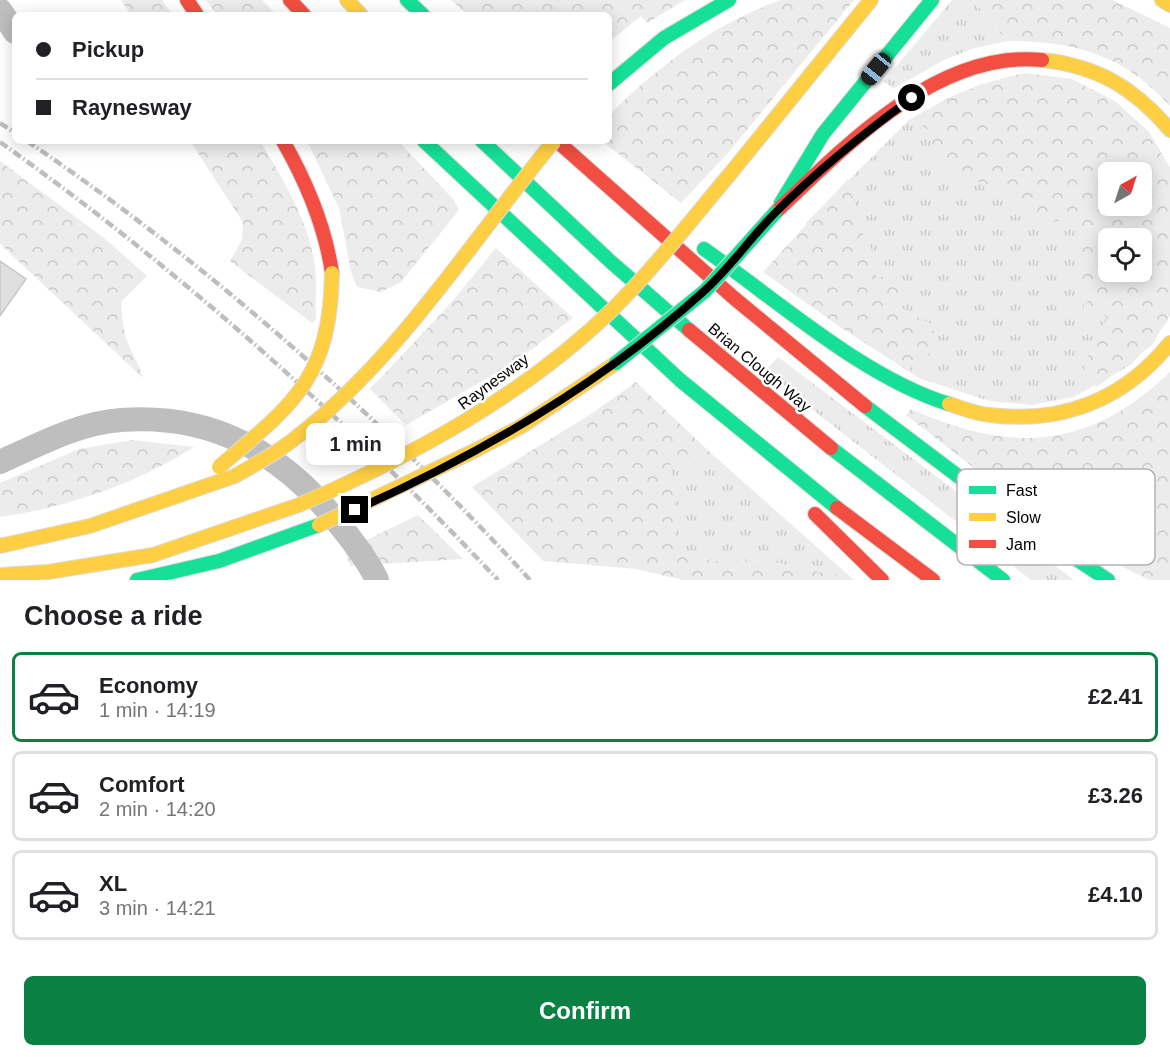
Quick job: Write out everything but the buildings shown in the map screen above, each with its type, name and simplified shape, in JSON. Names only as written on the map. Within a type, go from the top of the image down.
[{"type":"main road","points":[[290,0],[301,12]]},
{"type":"main road","points":[[347,0],[358,12]]},
{"type":"main road","points":[[407,0],[420,12]]},
{"type":"main road","points":[[612,81],[664,38],[729,0]]},
{"type":"main road","name":"Raynesway","points":[[137,580],[219,561],[313,511],[360,480],[435,441],[513,389],[595,325],[670,245],[871,0]]},
{"type":"main road","name":"Raynesway","points":[[0,575],[48,572],[153,555],[313,511],[458,460],[522,426],[576,392],[666,324],[705,291],[775,213],[823,134],[932,0]]},
{"type":"main road","points":[[1162,0],[1170,5]]},
{"type":"main road","points":[[775,213],[830,161],[912,98],[962,72],[997,60],[1041,58],[1088,68],[1112,79],[1136,96],[1157,114],[1170,130]]},
{"type":"main road","points":[[186,492],[216,470],[299,395],[317,368],[329,327],[332,273],[321,217],[300,169],[284,144]]},
{"type":"main road","points":[[427,144],[680,380],[780,480]]},
{"type":"main road","name":"Brian Clough Way","points":[[485,144],[612,262],[752,383],[957,545]]},
{"type":"main road","points":[[0,546],[56,536],[98,525],[235,476],[282,446],[352,386],[422,305],[554,144]]},
{"type":"main road","points":[[559,144],[748,313],[807,362],[957,477]]},
{"type":"main road","points":[[613,192],[739,272],[830,342],[879,372],[961,408],[1005,417],[1029,419],[1055,416],[1081,409],[1124,387],[1144,372],[1170,343]]},
{"type":"main road","points":[[680,380],[856,524],[933,580]]},
{"type":"main road","points":[[806,505],[882,580]]},
{"type":"main road","name":"Brian Clough Way","points":[[983,565],[1003,580]]},
{"type":"main road","points":[[1085,565],[1108,580]]},
{"type":"street","points":[[0,10],[12,28]]},
{"type":"street","points":[[0,462],[63,434],[94,424],[120,420],[165,420],[235,438],[260,450],[290,471],[313,511],[370,567],[376,580]]},
{"type":"green space","points":[[121,0],[162,0],[171,12],[129,12]]},
{"type":"green space","points":[[206,0],[262,0],[274,12],[215,12]]},
{"type":"green space","points":[[451,0],[685,0],[647,23],[641,16],[612,40],[612,12],[465,12]]},
{"type":"green space","points":[[781,0],[854,0],[727,154],[681,203],[606,144],[612,144],[612,112],[647,80],[689,48],[733,21]]},
{"type":"green space","points":[[952,0],[973,0],[1007,41],[972,49],[944,60],[893,89],[884,81]]},
{"type":"green space","points":[[973,0],[1113,0],[1170,28],[1170,106],[1135,74],[1097,54],[1055,44],[1007,41]]},
{"type":"green space","points":[[1025,73],[1072,79],[1116,102],[1149,132],[1170,168],[1170,314],[1152,345],[1097,387],[1082,376],[1092,344],[1107,319],[1102,311],[1090,317],[1084,312],[1083,305],[1088,301],[1086,295],[1091,285],[1080,283],[1078,275],[1089,270],[1093,260],[1077,262],[1073,258],[1082,240],[1080,234],[1082,219],[1074,215],[1048,224],[997,186],[953,177],[933,153],[929,131],[913,118],[940,103],[995,80]]},
{"type":"green space","points":[[981,84],[1092,89],[1116,102],[1149,132],[1170,168],[1170,314],[1167,322],[1132,364],[1074,397],[1032,405],[989,401],[919,378],[837,325],[806,223],[909,120],[948,98]]},
{"type":"green space","points":[[192,144],[262,144],[286,186],[308,235],[316,274],[316,320],[312,323],[230,261],[242,240],[243,222]]},
{"type":"green space","points":[[308,144],[401,144],[454,200],[459,210],[401,282],[381,292],[357,287],[351,272],[339,208]]},
{"type":"green space","points":[[0,161],[104,238],[147,276],[121,302],[125,335],[143,378],[0,244]]},
{"type":"green space","points":[[848,179],[864,238],[873,251],[871,264],[876,278],[896,274],[900,287],[895,299],[903,309],[933,325],[933,348],[926,357],[908,370],[837,325],[763,272]]},
{"type":"green space","points":[[496,248],[573,318],[515,362],[406,425],[370,389],[450,304]]},
{"type":"green space","points":[[778,357],[957,492],[957,522],[764,372]]},
{"type":"green space","points":[[1170,372],[1170,580],[1149,580],[1119,565],[1155,565],[1155,469],[975,469],[906,415],[911,409],[948,424],[982,433],[1016,438],[1048,437],[1079,430],[1109,417],[1140,398]]},
{"type":"green space","points":[[636,382],[713,455],[691,466],[670,461],[675,511],[675,555],[714,561],[773,562],[855,580],[683,580],[636,569],[543,561],[472,487],[588,416]]},
{"type":"green space","points":[[132,440],[194,447],[149,472],[101,492],[51,507],[0,517],[0,483],[79,449]]},
{"type":"green space","points":[[713,455],[854,580],[773,562],[714,561],[675,555],[675,511],[669,460],[691,466]]},
{"type":"green space","points":[[418,515],[463,559],[351,566],[344,551]]},
{"type":"green space","points":[[1012,565],[1054,565],[1074,580],[1031,580]]},
{"type":"railway","points":[[0,123],[12,131]]},
{"type":"railway","points":[[0,142],[133,242],[260,349],[382,462],[498,580]]},
{"type":"railway","points":[[31,144],[162,239],[291,346],[414,460],[530,580]]},
{"type":"traffic: fast","points":[[407,0],[420,12]]},
{"type":"traffic: fast","points":[[612,81],[664,38],[729,0]]},
{"type":"traffic: fast","points":[[781,203],[823,134],[932,0]]},
{"type":"traffic: fast","points":[[427,144],[680,380],[837,508]]},
{"type":"traffic: fast","points":[[485,144],[611,262],[689,330]]},
{"type":"traffic: fast","points":[[616,363],[705,291],[775,213]]},
{"type":"traffic: fast","points":[[704,249],[853,357],[917,392],[949,404]]},
{"type":"traffic: fast","points":[[865,406],[957,475]]},
{"type":"traffic: fast","points":[[831,448],[957,545]]},
{"type":"traffic: fast","points":[[137,580],[219,561],[319,525]]},
{"type":"traffic: fast","points":[[983,565],[1003,580]]},
{"type":"traffic: fast","points":[[1085,565],[1108,580]]},
{"type":"traffic: slow","points":[[347,0],[358,12]]},
{"type":"traffic: slow","points":[[730,174],[871,0]]},
{"type":"traffic: slow","points":[[1162,0],[1170,5]]},
{"type":"traffic: slow","points":[[1042,60],[1081,68],[1114,82],[1143,102],[1170,130]]},
{"type":"traffic: slow","points":[[235,476],[282,448],[322,416],[359,381],[427,304],[552,144]]},
{"type":"traffic: slow","points":[[299,505],[425,444],[466,421],[543,369],[614,308],[659,259],[730,174]]},
{"type":"traffic: slow","points":[[219,467],[288,405],[303,385],[315,364],[324,339],[330,309],[332,273]]},
{"type":"traffic: slow","points":[[949,404],[990,415],[1017,417],[1042,416],[1066,411],[1090,404],[1133,380],[1170,343]]},
{"type":"traffic: slow","points":[[476,450],[522,426],[616,363]]},
{"type":"traffic: slow","points":[[319,525],[476,450]]},
{"type":"traffic: slow","points":[[0,546],[90,526],[235,476]]},
{"type":"traffic: slow","points":[[0,575],[48,572],[153,555],[299,505]]},
{"type":"traffic: jam","points":[[187,0],[195,12]]},
{"type":"traffic: jam","points":[[290,0],[301,12]]},
{"type":"traffic: jam","points":[[775,213],[862,133],[895,108],[930,86],[966,70],[1003,61],[1042,60]]},
{"type":"traffic: jam","points":[[285,144],[300,173],[320,221],[332,273]]},
{"type":"traffic: jam","points":[[560,144],[734,298],[865,406]]},
{"type":"traffic: jam","points":[[689,330],[831,448]]},
{"type":"traffic: jam","points":[[837,508],[933,580]]},
{"type":"traffic: jam","points":[[815,514],[882,580]]},
{"type":"route","points":[[355,510],[441,469],[522,426],[576,392],[616,363],[705,291],[775,213],[830,161],[912,98]]}]
